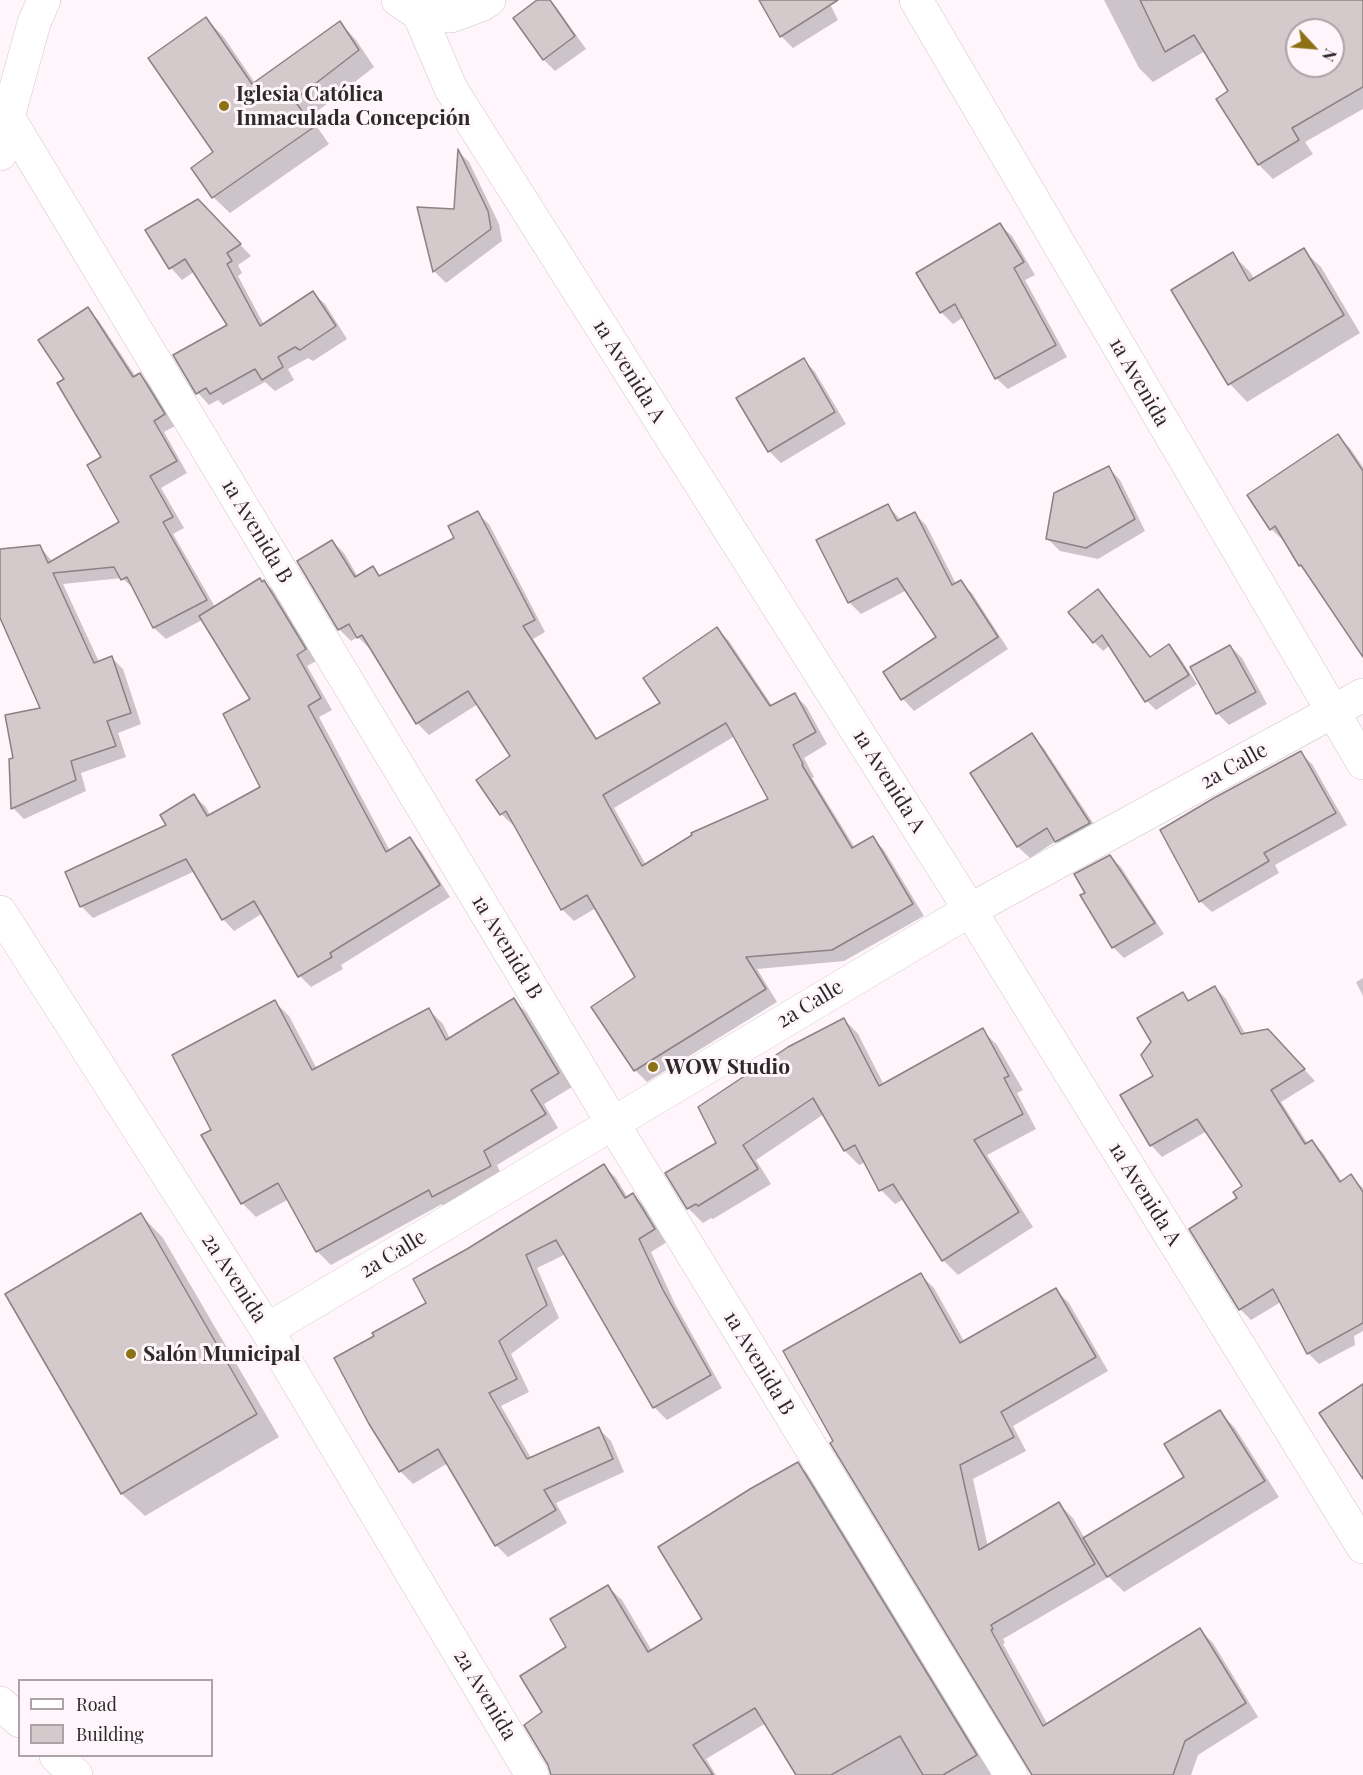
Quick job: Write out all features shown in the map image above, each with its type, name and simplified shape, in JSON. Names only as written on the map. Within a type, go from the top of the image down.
[{"type":"street","points":[[0,154],[34,23],[44,0]]},
{"type":"street","points":[[409,7],[451,16],[482,5],[489,0]]},
{"type":"street","name":"1a Avenida","points":[[916,0],[1363,763]]},
{"type":"street","name":"1a Avenida A","points":[[409,7],[451,89],[970,909],[1363,1547]]},
{"type":"street","name":"1a Avenida B","points":[[8,117],[612,1122],[1011,1775]]},
{"type":"street","name":"2a Calle","points":[[267,1330],[970,909],[1363,695]]},
{"type":"street","name":"2a Avenida","points":[[0,912],[267,1330],[532,1775]]},
{"type":"street","points":[[0,1703],[18,1719]]},
{"type":"street","points":[[58,1757],[76,1775]]},
{"type":"building","points":[[537,0],[550,0],[575,36],[543,60],[513,18]]},
{"type":"building","points":[[759,0],[838,0],[780,37]]},
{"type":"building","points":[[1140,0],[1363,0],[1363,87],[1292,128],[1299,140],[1258,165],[1216,99],[1228,91],[1194,35],[1165,52]]},
{"type":"building","name":"Iglesia Católica Inmaculada Concepción","points":[[206,17],[252,84],[340,21],[359,50],[294,100],[314,127],[212,198],[191,168],[213,152],[148,58]]},
{"type":"building","points":[[458,149],[488,211],[491,229],[433,272],[417,207],[454,209]]},
{"type":"building","points":[[198,199],[241,244],[227,253],[232,261],[227,264],[260,326],[313,291],[336,326],[300,350],[295,347],[278,357],[283,367],[262,380],[255,369],[210,394],[206,388],[196,394],[173,355],[227,325],[185,259],[169,269],[145,230]]},
{"type":"building","points":[[1000,223],[1024,262],[1014,268],[1056,345],[995,379],[955,304],[940,313],[916,273]]},
{"type":"building","points":[[1304,248],[1344,315],[1228,385],[1171,290],[1233,252],[1249,281]]},
{"type":"building","points":[[88,307],[133,377],[140,373],[165,414],[154,421],[177,461],[150,476],[173,517],[163,522],[207,600],[153,628],[127,577],[121,580],[114,567],[53,573],[94,663],[112,656],[131,713],[107,721],[116,746],[71,761],[76,780],[11,809],[9,759],[13,758],[5,715],[40,708],[0,618],[0,549],[40,545],[48,563],[119,522],[87,465],[101,457],[57,383],[64,379],[38,340]]},
{"type":"building","points":[[804,358],[835,412],[768,452],[736,398]]},
{"type":"building","points":[[1338,434],[1363,471],[1363,657],[1301,565],[1299,566],[1275,526],[1270,530],[1247,495]]},
{"type":"building","points":[[1109,466],[1135,519],[1086,548],[1046,539],[1054,493]]},
{"type":"building","points":[[888,504],[897,521],[915,512],[952,585],[961,580],[998,637],[901,700],[883,672],[936,637],[897,578],[848,603],[816,540]]},
{"type":"building","points":[[478,511],[535,620],[523,626],[596,739],[660,703],[643,678],[717,627],[770,706],[795,693],[816,732],[793,745],[802,765],[852,848],[873,836],[913,904],[832,950],[746,957],[766,989],[634,1071],[591,1007],[635,977],[587,895],[561,910],[506,811],[500,815],[476,780],[510,756],[468,691],[416,724],[362,635],[357,638],[349,624],[338,630],[297,561],[332,540],[355,577],[373,566],[379,576],[454,538],[448,526]],"holes":[[[726,723],[768,799],[691,833],[692,835],[642,866],[603,795]]]},
{"type":"building","points":[[260,578],[262,582],[264,580],[306,649],[297,655],[321,698],[308,706],[386,852],[410,837],[440,885],[330,953],[332,957],[298,977],[254,901],[222,920],[186,859],[80,907],[65,872],[166,825],[160,815],[194,794],[207,816],[260,787],[223,714],[250,699],[199,616]]},
{"type":"building","points":[[1098,589],[1150,657],[1169,644],[1189,675],[1145,702],[1102,635],[1093,643],[1068,612]]},
{"type":"building","points":[[1230,645],[1256,692],[1216,714],[1190,667]]},
{"type":"building","points":[[1032,733],[1090,823],[1055,842],[1047,828],[1017,847],[970,773]]},
{"type":"building","points":[[1301,751],[1336,813],[1264,853],[1269,861],[1199,902],[1160,830]]},
{"type":"building","points":[[1110,855],[1155,923],[1112,948],[1080,895],[1085,893],[1074,874]]},
{"type":"building","points":[[1215,986],[1241,1034],[1268,1029],[1305,1069],[1271,1090],[1305,1144],[1312,1140],[1340,1182],[1351,1174],[1363,1192],[1363,1323],[1307,1354],[1273,1289],[1239,1310],[1189,1229],[1237,1198],[1233,1192],[1242,1186],[1197,1119],[1150,1146],[1120,1095],[1153,1076],[1141,1055],[1151,1042],[1137,1018],[1183,992],[1188,1001]]},
{"type":"building","points":[[514,998],[559,1073],[531,1090],[546,1114],[484,1151],[491,1166],[432,1197],[429,1190],[316,1252],[278,1183],[241,1204],[201,1135],[211,1130],[172,1055],[275,1000],[312,1070],[429,1008],[446,1040]]},
{"type":"building","points":[[844,1018],[879,1086],[983,1028],[1009,1076],[1004,1078],[1023,1114],[974,1140],[1019,1212],[942,1261],[893,1184],[879,1191],[855,1145],[844,1151],[813,1098],[743,1145],[758,1169],[698,1206],[696,1204],[687,1209],[665,1173],[716,1143],[698,1107],[788,1047]]},
{"type":"building","points":[[604,1164],[625,1198],[633,1193],[655,1229],[639,1239],[663,1290],[711,1375],[653,1408],[556,1240],[526,1255],[547,1305],[499,1341],[517,1379],[489,1393],[527,1459],[599,1427],[613,1459],[544,1490],[556,1510],[495,1546],[438,1449],[399,1472],[369,1424],[334,1358],[374,1336],[372,1333],[426,1303],[413,1279],[467,1249]]},
{"type":"building","name":"Salón Municipal","points":[[141,1213],[257,1414],[121,1494],[5,1294]]},
{"type":"building","points":[[921,1273],[960,1343],[1056,1288],[1096,1357],[1001,1412],[1014,1437],[960,1465],[979,1550],[1059,1502],[1095,1564],[991,1625],[993,1629],[991,1630],[1043,1726],[1200,1628],[1246,1703],[1185,1741],[1173,1775],[1032,1775],[830,1443],[833,1441],[783,1351]]},
{"type":"building","points":[[1363,1384],[1363,1479],[1319,1413]]},
{"type":"building","points":[[1220,1410],[1265,1481],[1107,1577],[1083,1538],[1184,1477],[1164,1444]]},
{"type":"building","points":[[798,1462],[977,1755],[943,1775],[923,1775],[900,1736],[831,1775],[796,1775],[755,1708],[693,1745],[713,1775],[551,1775],[548,1765],[524,1725],[542,1712],[520,1676],[566,1647],[550,1619],[608,1585],[648,1652],[702,1619],[658,1547],[750,1489]]},
{"type":"place","name":"Iglesia Católica Inmaculada Concepción","points":[[224,106]]},
{"type":"place","name":"WOW Studio","points":[[653,1067]]},
{"type":"place","name":"Salón Municipal","points":[[131,1354]]}]
